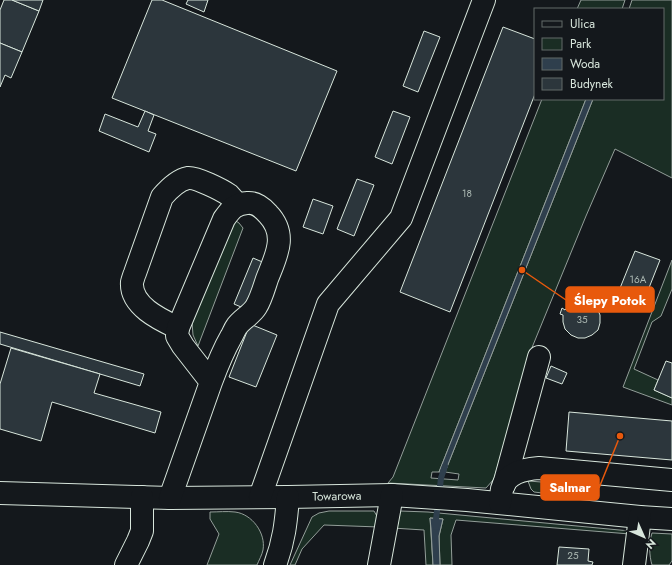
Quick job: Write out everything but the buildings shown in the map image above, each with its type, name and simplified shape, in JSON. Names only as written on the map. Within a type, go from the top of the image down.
[{"type":"street","points":[[260,497],[328,304],[401,218],[484,0]]},
{"type":"street","points":[[178,328],[155,317],[145,309],[138,301],[132,283],[162,197],[169,189],[188,178],[196,179],[227,194],[237,205]]},
{"type":"street","points":[[170,498],[223,351],[236,327],[253,310],[259,300],[277,255],[279,232],[269,214],[252,203],[237,205],[230,210],[224,219],[178,328],[177,336],[182,346],[211,382]]},
{"type":"street","points":[[502,494],[539,357]]},
{"type":"street","points":[[502,494],[511,477],[518,472],[530,468],[672,480]]},
{"type":"street","name":"Towarowa","points":[[0,493],[170,498],[392,495],[467,500],[502,494],[640,517],[672,518]]},
{"type":"street","points":[[379,565],[392,495]]},
{"type":"street","points":[[126,565],[142,530],[142,497]]},
{"type":"street","points":[[275,565],[283,541],[288,497]]},
{"type":"street","points":[[634,565],[640,517]]},
{"type":"green space","points":[[581,0],[625,0],[622,8],[577,8]]},
{"type":"green space","points":[[632,0],[672,0],[672,178],[615,149],[531,350],[494,479],[486,488],[388,483],[393,477],[542,100],[586,100],[439,472],[432,472],[431,478],[458,480],[459,474],[445,472],[593,100],[664,100],[664,8],[629,8]]},
{"type":"green space","points":[[236,221],[243,228],[198,346],[193,335],[192,322],[231,222]]},
{"type":"green space","points":[[672,260],[672,289],[661,316],[652,322],[634,369],[658,380],[654,390],[672,398],[672,405],[623,387]]},
{"type":"green space","points":[[528,481],[568,484],[568,489],[559,495],[534,492]]},
{"type":"green space","points":[[329,511],[374,511],[378,518],[379,527],[324,525],[302,549],[295,565],[290,565],[312,517],[319,513]]},
{"type":"green space","points":[[400,511],[428,512],[630,531],[630,534],[456,520],[451,535],[452,565],[440,565],[439,536],[443,519],[430,518],[433,565],[426,565],[424,530],[392,528]]},
{"type":"green space","points":[[210,512],[235,512],[247,516],[252,520],[260,531],[263,544],[263,552],[257,565],[207,565],[219,534],[210,519]]},
{"type":"green space","points":[[652,533],[672,534],[672,561],[669,565],[652,565],[650,557],[650,541]]},
{"type":"water","points":[[586,100],[593,100],[445,472],[439,472]]},
{"type":"water","points":[[430,518],[443,519],[439,536],[440,565],[433,565]]},
{"type":"waterway","points":[[436,527],[441,478],[445,466]]},
{"type":"place","name":"Ślepy Potok","points":[[522,270]]},
{"type":"place","name":"Salmar","points":[[620,436]]}]
